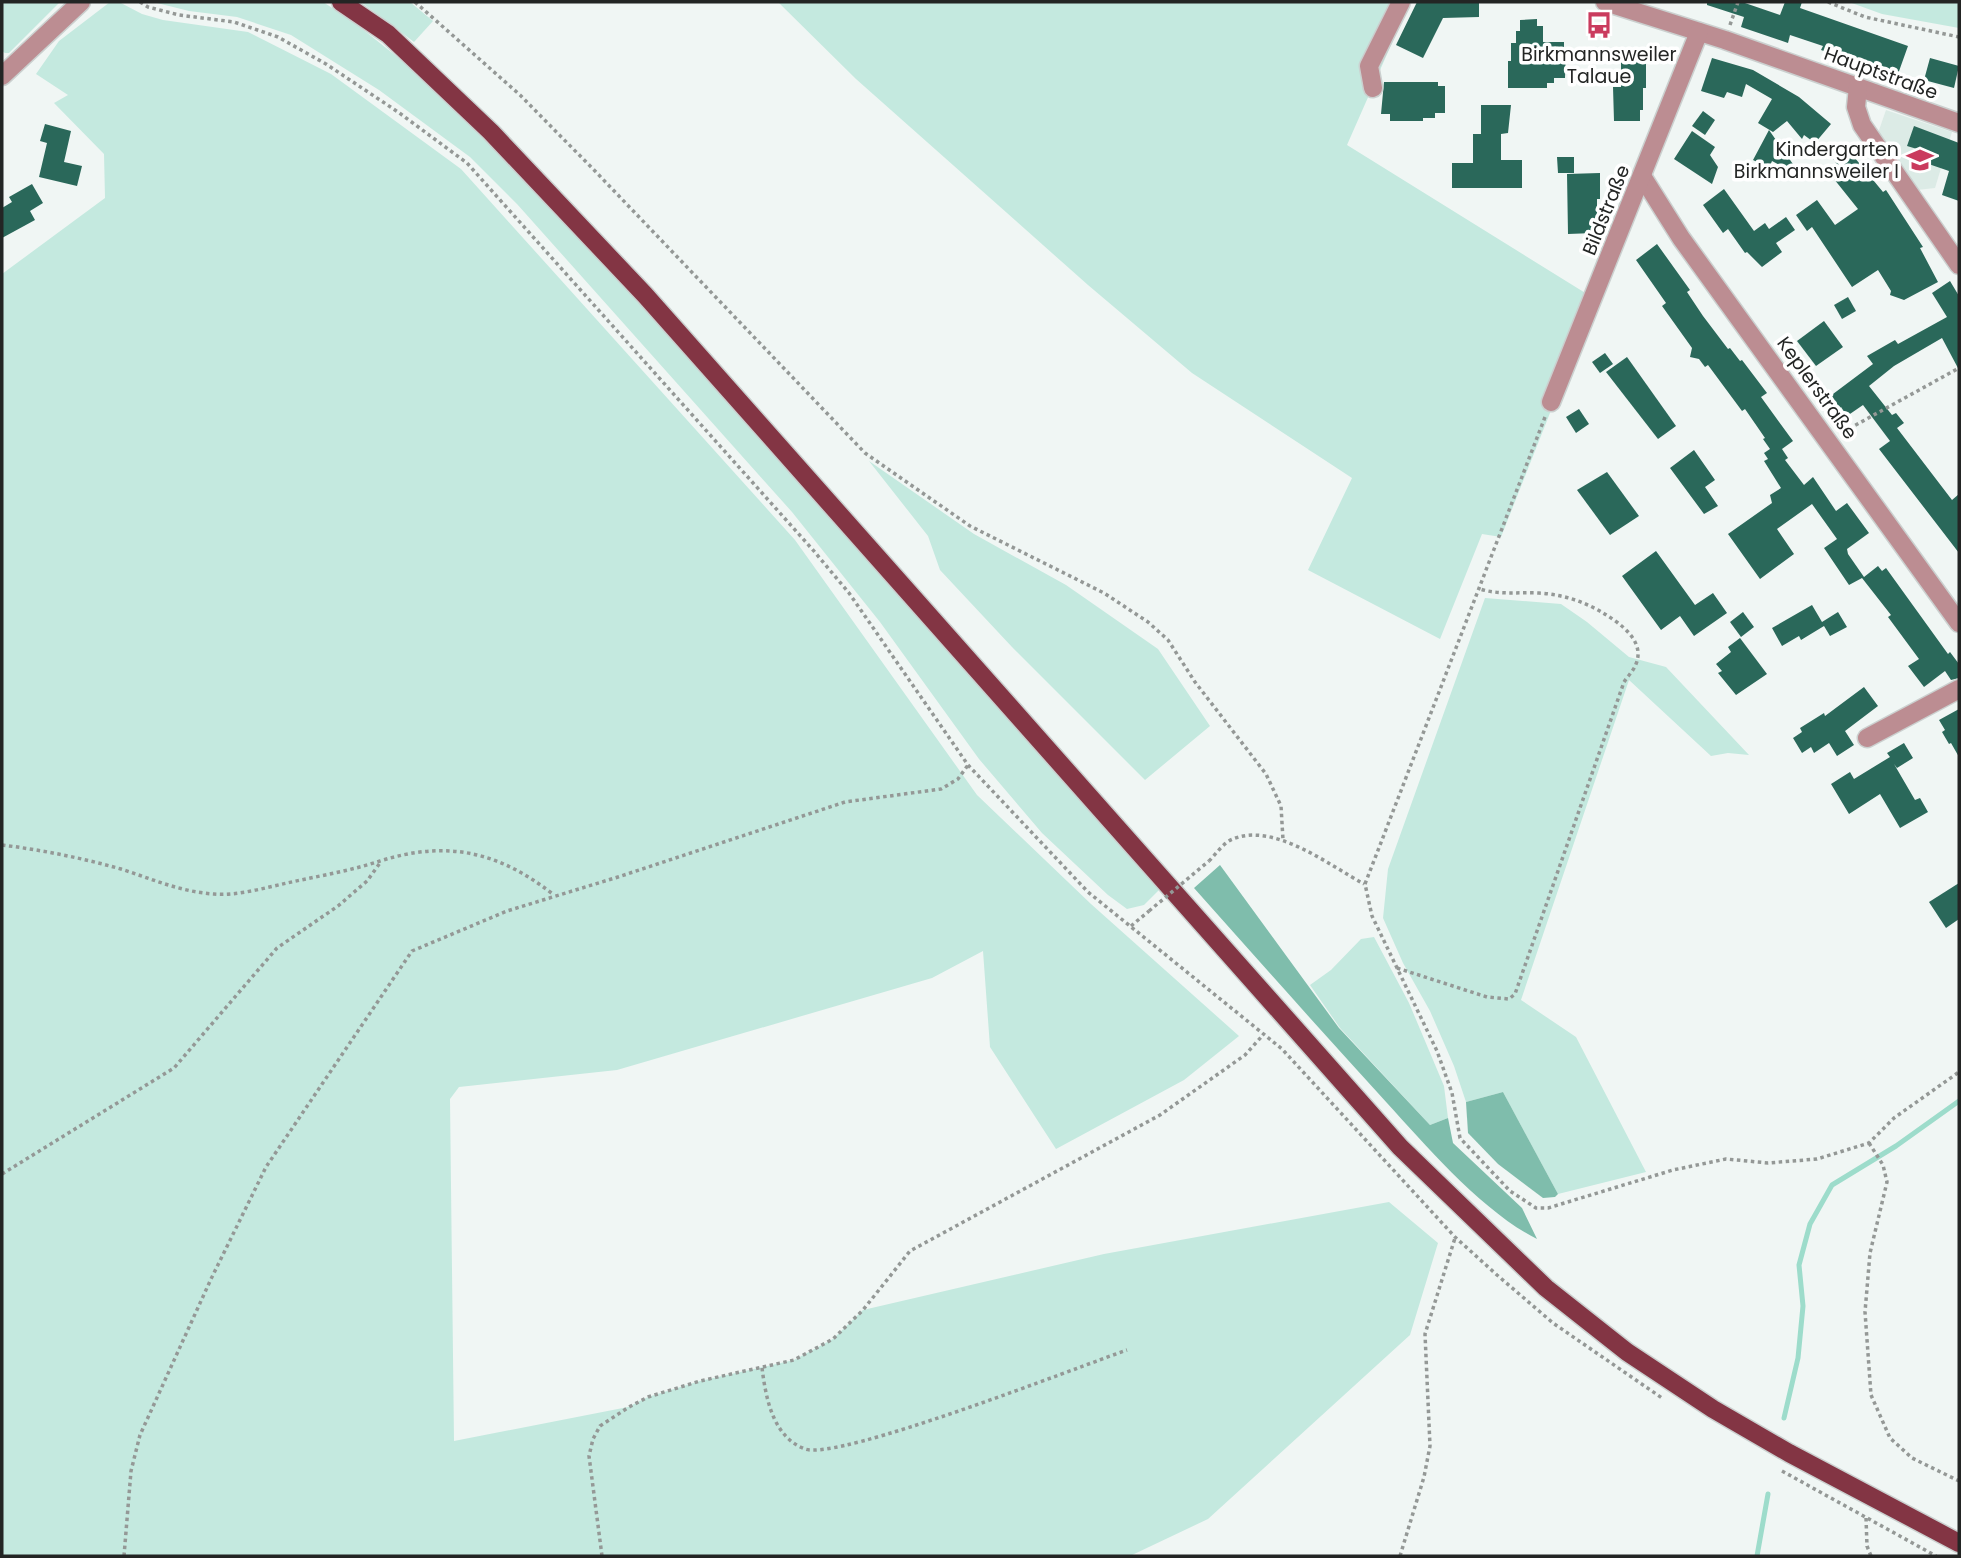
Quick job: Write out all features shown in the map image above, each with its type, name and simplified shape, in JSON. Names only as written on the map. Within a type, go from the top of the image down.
[{"type":"main road","points":[[341,2],[388,34],[491,132],[645,295],[1400,1147],[1546,1288],[1627,1352],[1713,1409],[1789,1454],[1959,1543]]},
{"type":"street","points":[[2,76],[81,2]]},
{"type":"street","points":[[1373,88],[1369,66],[1401,2]]},
{"type":"street","name":"Hauptstraße","points":[[1605,2],[1725,40],[1959,123]]},
{"type":"street","name":"Bildstraße","points":[[1551,402],[1699,32]]},
{"type":"street","points":[[1858,87],[1856,107],[1862,125],[1959,265]]},
{"type":"street","name":"Keplerstraße","points":[[1642,176],[1681,238],[1959,623]]},
{"type":"street","points":[[1867,738],[1959,689]]},
{"type":"path","points":[[140,2],[148,7],[179,15],[234,22],[278,37],[326,64],[467,163],[813,550],[873,628],[968,765],[1088,892],[1131,926],[1209,861],[1231,839],[1257,834],[1283,840],[1365,884]]},
{"type":"path","points":[[415,2],[520,95],[865,453],[970,526],[1104,593],[1148,622],[1168,639],[1195,682],[1266,774],[1281,806],[1283,840]]},
{"type":"path","points":[[1725,40],[1738,2]]},
{"type":"path","points":[[1828,2],[1865,17],[1959,37]]},
{"type":"path","points":[[1829,440],[1959,369]]},
{"type":"path","points":[[1551,402],[1365,884],[1372,916],[1437,1051],[1452,1093],[1460,1138],[1510,1191],[1536,1208],[1548,1208],[1673,1170],[1726,1158],[1768,1163],[1816,1159],[1869,1143],[1894,1118],[1959,1072]]},
{"type":"path","points":[[1396,968],[1487,997],[1509,999],[1515,994],[1624,682],[1637,663],[1637,643],[1627,630],[1601,610],[1570,598],[1541,593],[1494,594],[1480,589]]},
{"type":"path","points":[[124,1556],[131,1471],[140,1435],[211,1279],[266,1167],[412,951],[507,911],[845,802],[941,789],[958,779],[968,765]]},
{"type":"path","points":[[2,845],[47,851],[121,869],[182,890],[216,894],[257,890],[422,850],[455,850],[484,856],[508,866],[536,881],[554,895]]},
{"type":"path","points":[[2,1174],[174,1069],[277,948],[367,881],[382,861]]},
{"type":"path","points":[[601,1556],[589,1455],[600,1426],[629,1406],[648,1397],[700,1381],[794,1360],[833,1339],[863,1310],[910,1251],[1160,1115],[1245,1055],[1263,1035]]},
{"type":"path","points":[[1869,1143],[1883,1165],[1887,1182],[1870,1253],[1865,1312],[1871,1395],[1890,1438],[1912,1458],[1959,1481]]},
{"type":"path","points":[[1400,1556],[1424,1477],[1430,1446],[1425,1335],[1455,1237]]},
{"type":"path","points":[[762,1368],[772,1415],[780,1431],[793,1444],[808,1451],[828,1450],[898,1431],[1127,1350]]},
{"type":"path","points":[[1866,1518],[1867,1546],[1871,1556]]},
{"type":"shaded area","name":"Kindergarten Birkmannsweiler I","points":[[1886,110],[1952,132],[1935,188],[1917,190],[1878,133]]},
{"type":"green space","points":[[2,2],[60,2],[9,53],[5,53],[2,51]]},
{"type":"green space","points":[[110,2],[119,2],[142,14],[163,20],[248,32],[331,74],[461,169],[795,540],[977,795],[1091,904],[1239,1036],[1184,1080],[1056,1149],[990,1047],[983,951],[932,978],[617,1070],[459,1087],[450,1099],[454,1441],[628,1407],[648,1397],[700,1381],[794,1360],[833,1339],[863,1310],[1104,1254],[1389,1202],[1438,1243],[1410,1335],[1208,1519],[1130,1556],[2,1556],[2,274],[105,198],[104,154],[54,103],[68,95],[36,74],[59,41]]},
{"type":"green space","points":[[153,2],[323,2],[351,20],[420,75],[529,180],[649,312],[1160,889],[1144,905],[1127,909],[1108,895],[1042,833],[979,759],[880,622],[792,512],[517,204],[470,157],[379,90],[291,35],[237,17],[189,11]]},
{"type":"green space","points":[[361,2],[410,2],[433,21],[414,42]]},
{"type":"green space","points":[[778,2],[1410,2],[1347,145],[1595,299],[1501,537],[1482,534],[1440,639],[1308,570],[1352,478],[1192,373],[1088,285],[856,79]]},
{"type":"green space","points":[[1849,2],[1959,2],[1959,28],[1882,14]]},
{"type":"green space","points":[[869,461],[974,534],[1066,585],[1158,649],[1210,726],[1145,780],[1012,647],[940,570],[928,536]]},
{"type":"green space","points":[[1485,598],[1561,604],[1629,657],[1666,667],[1749,755],[1728,753],[1711,756],[1629,680],[1521,1000],[1576,1037],[1646,1172],[1558,1194],[1503,1092],[1466,1102],[1430,1011],[1403,963],[1383,918],[1388,869]]},
{"type":"green space","points":[[1220,865],[1339,1028],[1430,1125],[1448,1118],[1453,1143],[1522,1208],[1537,1239],[1497,1213],[1438,1159],[1194,888]]},
{"type":"green space","points":[[1374,937],[1409,1003],[1444,1086],[1448,1118],[1430,1125],[1340,1028],[1310,985],[1331,970],[1361,939]]},
{"type":"green space","points":[[1503,1092],[1558,1194],[1555,1197],[1543,1198],[1498,1164],[1468,1133],[1466,1102]]},
{"type":"building","points":[[1417,2],[1479,2],[1479,17],[1443,18],[1423,58],[1396,45]]},
{"type":"building","points":[[1707,2],[1742,2],[1780,15],[1785,2],[1802,2],[1800,8],[1908,46],[1898,74],[1881,69],[1880,71],[1821,50],[1823,46],[1790,35],[1788,43],[1741,27],[1744,17],[1707,5]]},
{"type":"building","points":[[1537,19],[1537,26],[1543,26],[1543,42],[1564,42],[1565,78],[1554,78],[1554,83],[1547,83],[1547,88],[1508,88],[1511,43],[1516,43],[1520,20]]},
{"type":"building","points":[[1712,58],[1753,70],[1799,97],[1831,124],[1815,143],[1804,135],[1802,139],[1787,121],[1773,132],[1758,123],[1772,99],[1746,84],[1742,97],[1727,92],[1724,98],[1701,91]]},
{"type":"building","points":[[1930,58],[1959,66],[1954,88],[1924,80]]},
{"type":"building","points":[[1621,60],[1646,60],[1646,88],[1643,88],[1640,121],[1614,121],[1613,87],[1621,87]]},
{"type":"building","points":[[1384,82],[1438,82],[1438,86],[1445,86],[1445,113],[1435,113],[1435,118],[1423,118],[1423,121],[1390,121],[1390,114],[1381,114]]},
{"type":"building","points":[[1481,105],[1511,105],[1508,133],[1501,134],[1501,160],[1522,160],[1522,188],[1452,188],[1452,163],[1473,163],[1473,134],[1481,134]]},
{"type":"building","points":[[1703,111],[1715,120],[1705,135],[1692,126]]},
{"type":"building","points":[[45,124],[71,131],[64,162],[82,166],[77,186],[39,177],[47,143],[40,141]]},
{"type":"building","points":[[1914,126],[1959,143],[1959,201],[1942,195],[1949,171],[1914,159],[1917,149],[1907,146]]},
{"type":"building","points":[[1769,130],[1802,177],[1772,161],[1769,168],[1753,160]]},
{"type":"building","points":[[1692,131],[1715,147],[1710,155],[1718,167],[1712,184],[1674,159]]},
{"type":"building","points":[[1845,146],[1883,192],[1886,190],[1923,247],[1920,248],[1938,282],[1904,300],[1890,295],[1891,291],[1878,270],[1852,287],[1812,227],[1807,231],[1796,215],[1817,200],[1835,225],[1858,209],[1830,174],[1839,167],[1832,157]]},
{"type":"building","points":[[1557,157],[1574,157],[1574,173],[1558,173]]},
{"type":"building","points":[[1600,173],[1600,199],[1597,199],[1594,233],[1568,234],[1567,174]]},
{"type":"building","points":[[32,184],[43,203],[30,211],[35,220],[2,238],[2,208],[12,202],[9,197]]},
{"type":"building","points":[[1724,189],[1754,231],[1765,223],[1769,229],[1786,217],[1795,230],[1776,243],[1782,252],[1762,267],[1745,253],[1728,229],[1723,233],[1703,205]]},
{"type":"building","points":[[1657,244],[1690,290],[1687,292],[1703,316],[1767,393],[1761,397],[1793,441],[1782,449],[1788,458],[1785,460],[1804,485],[1813,477],[1836,511],[1847,503],[1869,533],[1847,549],[1864,577],[1878,566],[1882,571],[1886,568],[1948,654],[1950,652],[1959,664],[1959,678],[1951,680],[1945,671],[1924,687],[1908,666],[1919,659],[1888,617],[1891,615],[1862,578],[1849,585],[1824,548],[1837,539],[1812,504],[1777,529],[1794,554],[1760,579],[1728,534],[1772,503],[1770,495],[1781,488],[1764,461],[1768,459],[1764,453],[1770,449],[1763,439],[1765,438],[1708,365],[1705,367],[1699,359],[1690,357],[1692,348],[1662,306],[1666,303],[1636,260]]},
{"type":"building","points":[[1950,281],[1959,296],[1959,370],[1942,338],[1894,366],[1869,386],[1892,415],[1896,413],[1904,423],[1897,428],[1952,500],[1959,494],[1959,553],[1879,449],[1890,441],[1863,405],[1847,416],[1841,407],[1838,410],[1829,397],[1873,364],[1867,356],[1895,340],[1898,344],[1947,317],[1932,293]]},
{"type":"building","points":[[1848,297],[1856,311],[1842,319],[1834,305]]},
{"type":"building","points":[[1824,321],[1843,347],[1816,366],[1797,341]]},
{"type":"building","points":[[1605,353],[1613,364],[1600,373],[1592,362]]},
{"type":"building","points":[[1627,357],[1676,426],[1658,439],[1606,372]]},
{"type":"building","points":[[1579,409],[1589,424],[1576,433],[1566,417]]},
{"type":"building","points":[[1694,450],[1715,480],[1705,487],[1718,506],[1704,514],[1670,468]]},
{"type":"building","points":[[1607,472],[1639,516],[1610,535],[1577,490]]},
{"type":"building","points":[[1656,551],[1695,605],[1713,593],[1727,613],[1694,636],[1680,616],[1661,630],[1622,576]]},
{"type":"building","points":[[1812,605],[1822,622],[1838,612],[1847,627],[1830,636],[1824,626],[1801,640],[1799,636],[1782,646],[1772,628]]},
{"type":"building","points":[[1743,612],[1754,627],[1741,637],[1730,622]]},
{"type":"building","points":[[1740,638],[1767,674],[1736,695],[1718,673],[1722,671],[1716,664],[1731,652],[1728,647]]},
{"type":"building","points":[[1864,687],[1878,706],[1845,731],[1854,745],[1837,756],[1829,743],[1814,753],[1811,747],[1802,753],[1793,738],[1802,732],[1800,728],[1824,713],[1825,716]]},
{"type":"building","points":[[1959,709],[1959,757],[1942,732],[1945,730],[1939,720]]},
{"type":"building","points":[[1904,743],[1913,758],[1897,768],[1894,764],[1915,800],[1920,798],[1928,812],[1900,828],[1880,794],[1849,814],[1831,784],[1850,772],[1854,779],[1890,757],[1887,753]]},
{"type":"building","points":[[1959,883],[1959,919],[1946,928],[1929,902]]},
{"type":"waterway","points":[[1784,1418],[1798,1358],[1803,1306],[1799,1265],[1810,1224],[1832,1185],[1896,1146],[1959,1101]]},
{"type":"waterway","points":[[1757,1556],[1768,1494]]},
{"type":"place","name":"Birkmannsweiler Talaue","points":[[1599,25]]},
{"type":"place","name":"Kindergarten Birkmannsweiler I","points":[[1920,160]]}]
